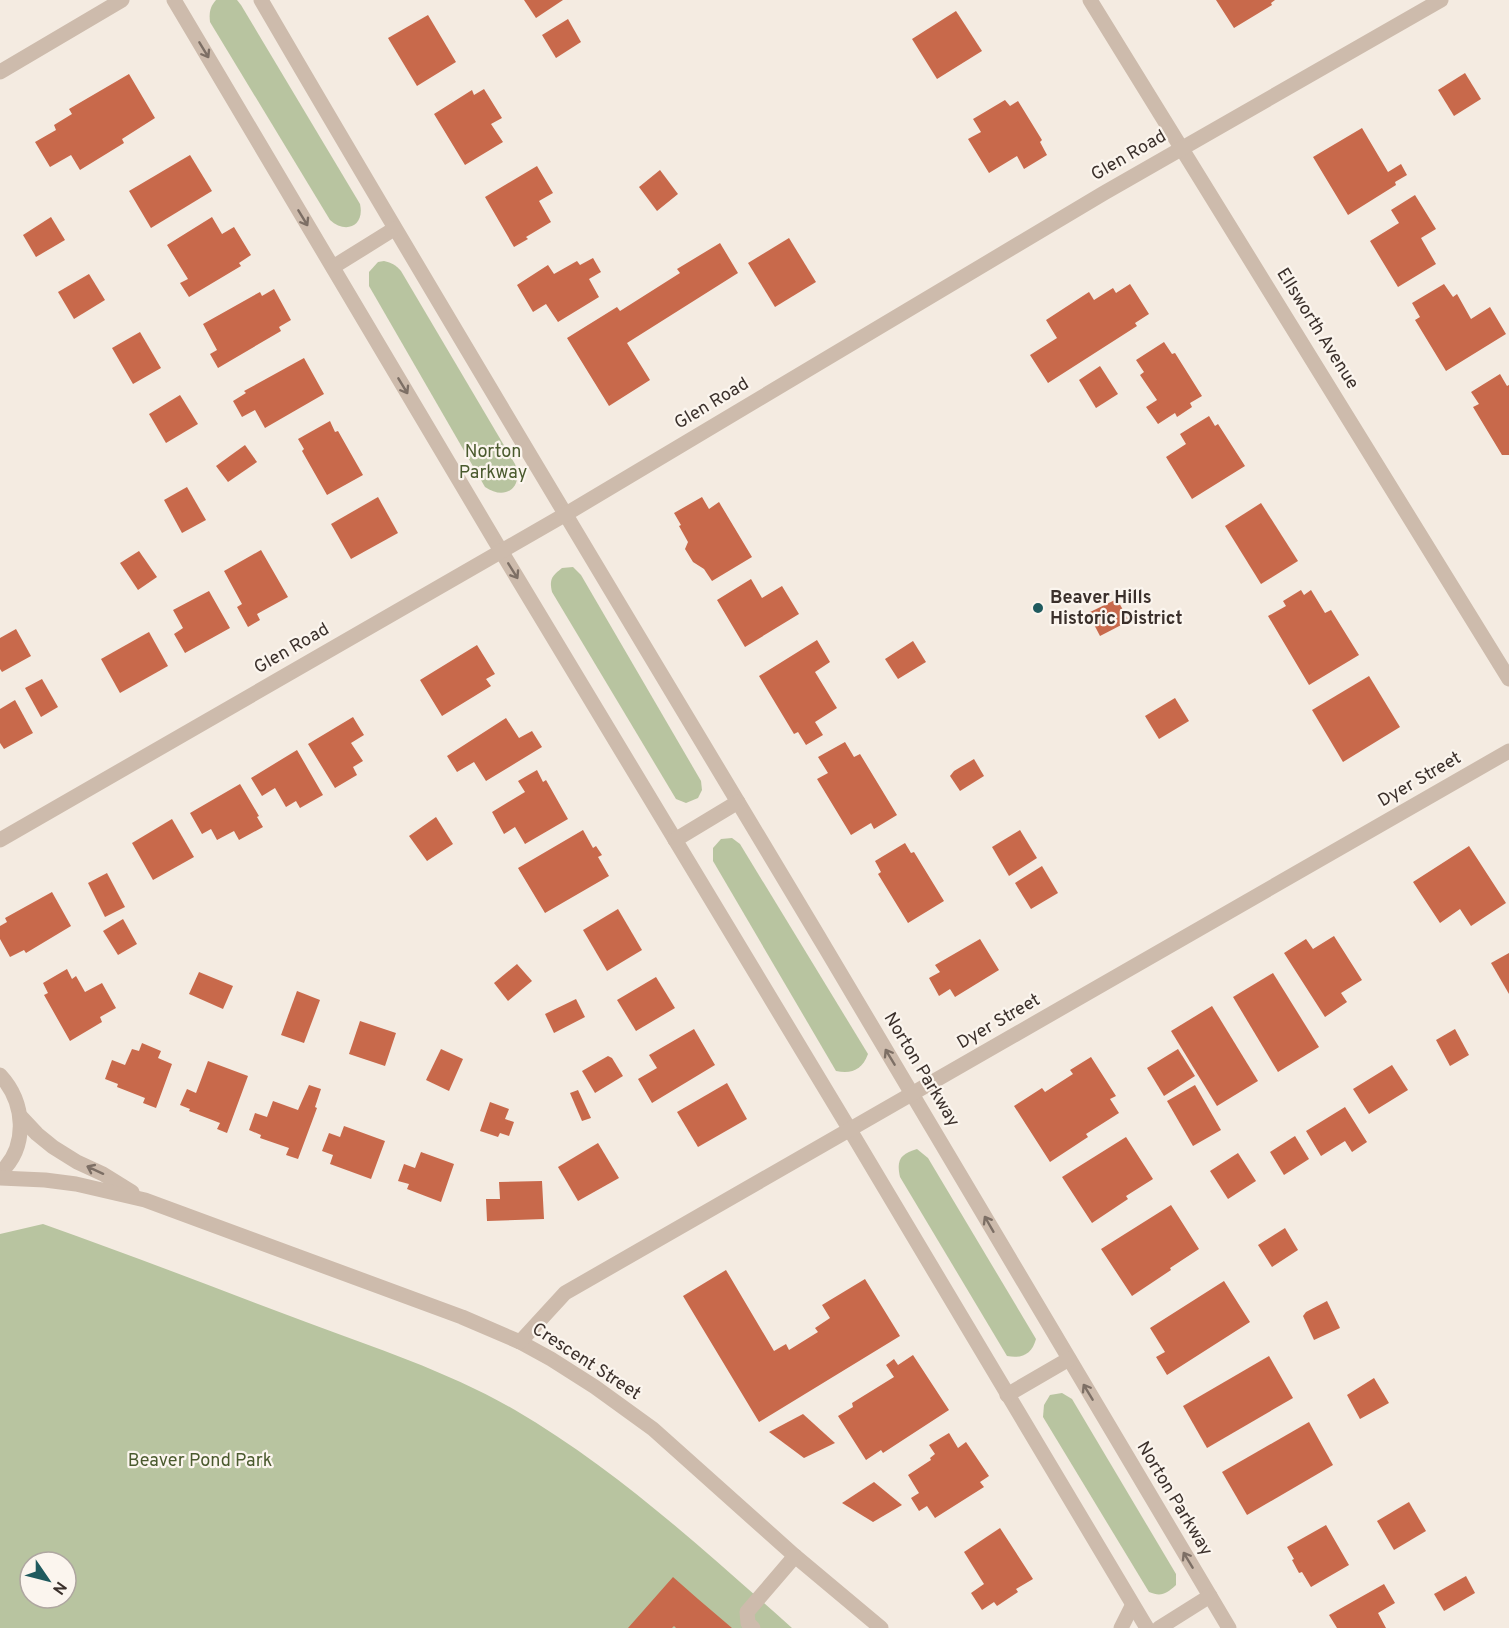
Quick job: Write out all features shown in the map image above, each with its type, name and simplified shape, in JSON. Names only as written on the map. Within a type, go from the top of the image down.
[{"type":"street","points":[[0,72],[122,0]]},
{"type":"street","points":[[174,0],[501,551],[1147,1628]]},
{"type":"street","name":"Norton Parkway","points":[[261,0],[394,229],[1229,1628]]},
{"type":"street","name":"Ellsworth Avenue","points":[[1090,0],[1509,679]]},
{"type":"street","name":"Glen Road","points":[[0,840],[566,514],[1182,148],[1442,0]]},
{"type":"street","points":[[333,267],[394,229]]},
{"type":"street","name":"Dyer Street","points":[[520,1342],[565,1293],[1509,751]]},
{"type":"street","points":[[675,840],[738,802]]},
{"type":"street","points":[[0,1075],[9,1085],[21,1117],[18,1144],[13,1157],[0,1173]]},
{"type":"street","name":"Crescent Street","points":[[21,1117],[37,1134],[54,1147],[145,1200]]},
{"type":"street","name":"Crescent Street","points":[[0,1178],[76,1184],[145,1200],[452,1313],[520,1342],[595,1387],[653,1430],[795,1556],[881,1628]]},
{"type":"street","points":[[1007,1395],[1069,1359]]},
{"type":"street","points":[[753,1628],[748,1623],[747,1612],[795,1556]]},
{"type":"street","points":[[1159,1628],[1210,1596]]},
{"type":"street","points":[[1121,1628],[1132,1606]]},
{"type":"green space","points":[[216,0],[237,0],[241,5],[360,204],[361,212],[357,223],[342,227],[330,220],[210,22],[210,10]]},
{"type":"green space","name":"Norton Parkway","points":[[378,262],[394,264],[401,271],[515,464],[517,480],[511,490],[499,493],[485,487],[369,286],[369,272]]},
{"type":"green space","points":[[573,567],[581,575],[701,781],[702,790],[698,798],[686,803],[676,799],[552,592],[551,581],[554,576],[562,568]]},
{"type":"green space","points":[[732,838],[740,844],[868,1054],[863,1064],[856,1070],[836,1071],[713,861],[713,848],[721,839]]},
{"type":"green space","points":[[917,1149],[928,1158],[1036,1339],[1026,1354],[1017,1357],[1007,1356],[900,1177],[901,1158]]},
{"type":"green space","name":"Beaver Pond Park","points":[[43,1224],[385,1351],[490,1396],[552,1433],[624,1484],[792,1628],[0,1628],[0,1234]]},
{"type":"green space","points":[[1062,1393],[1072,1399],[1176,1574],[1176,1585],[1166,1592],[1157,1594],[1149,1592],[1043,1417],[1044,1405],[1050,1395]]},
{"type":"building","points":[[524,0],[563,0],[536,18]]},
{"type":"building","points":[[1216,0],[1275,0],[1271,3],[1272,5],[1234,28]]},
{"type":"building","points":[[956,11],[982,51],[937,79],[912,39]]},
{"type":"building","points":[[428,15],[456,62],[417,86],[388,38]]},
{"type":"building","points":[[568,19],[581,42],[556,58],[542,35]]},
{"type":"building","points":[[1465,73],[1481,99],[1454,116],[1438,90]]},
{"type":"building","points":[[129,74],[155,118],[122,139],[124,143],[80,170],[71,155],[50,167],[35,142],[56,130],[54,125],[72,114],[69,109]]},
{"type":"building","points":[[484,89],[502,118],[491,124],[503,142],[465,165],[434,114],[472,90],[474,95]]},
{"type":"building","points":[[1005,100],[1010,106],[1018,101],[1042,140],[1040,142],[1047,155],[1024,169],[1017,156],[989,173],[968,139],[981,132],[973,119]]},
{"type":"building","points":[[1362,128],[1388,172],[1401,164],[1407,175],[1395,182],[1396,185],[1348,215],[1313,157]]},
{"type":"building","points":[[190,155],[212,191],[151,228],[129,191]]},
{"type":"building","points":[[537,166],[553,193],[539,201],[551,222],[514,247],[485,197]]},
{"type":"building","points":[[660,170],[678,194],[657,211],[639,187]]},
{"type":"building","points":[[1415,195],[1436,229],[1421,238],[1436,264],[1398,287],[1370,241],[1399,223],[1391,210]]},
{"type":"building","points":[[51,217],[65,240],[36,257],[23,235]]},
{"type":"building","points":[[212,217],[222,234],[234,227],[251,255],[239,263],[241,266],[189,297],[180,283],[188,279],[167,245]]},
{"type":"building","points":[[789,238],[816,282],[775,307],[748,263]]},
{"type":"building","points":[[720,243],[738,273],[627,343],[650,380],[609,406],[567,338],[617,307],[620,311],[680,273],[677,269]]},
{"type":"building","points":[[593,258],[601,272],[589,279],[599,297],[558,322],[546,304],[533,312],[517,285],[548,265],[554,274],[577,261],[580,265]]},
{"type":"building","points":[[89,274],[105,300],[74,319],[58,292]]},
{"type":"building","points":[[1130,284],[1149,314],[1135,323],[1137,326],[1048,383],[1030,355],[1057,338],[1046,320],[1089,292],[1094,300],[1113,288],[1116,293]]},
{"type":"building","points":[[1444,284],[1453,297],[1457,294],[1471,319],[1490,307],[1506,334],[1446,371],[1415,320],[1420,317],[1412,303]]},
{"type":"building","points":[[274,289],[291,320],[279,327],[281,331],[218,368],[210,354],[217,350],[203,324],[260,292],[262,296]]},
{"type":"building","points":[[140,332],[161,368],[133,384],[112,348]]},
{"type":"building","points":[[1164,342],[1172,354],[1175,353],[1202,396],[1190,403],[1192,407],[1177,417],[1175,413],[1158,424],[1146,407],[1157,400],[1140,375],[1144,372],[1136,360]]},
{"type":"building","points":[[304,358],[324,394],[265,428],[255,410],[242,417],[233,401],[246,393],[244,391]]},
{"type":"building","points":[[1100,366],[1118,394],[1096,408],[1079,380]]},
{"type":"building","points":[[1500,374],[1507,386],[1509,385],[1509,455],[1502,455],[1473,407],[1479,404],[1471,392]]},
{"type":"building","points":[[180,395],[198,424],[166,443],[149,414]]},
{"type":"building","points":[[1209,416],[1215,426],[1218,424],[1245,466],[1192,499],[1166,457],[1186,444],[1180,434]]},
{"type":"building","points":[[330,421],[363,475],[327,495],[302,451],[304,449],[298,439]]},
{"type":"building","points":[[245,445],[257,462],[228,482],[216,466]]},
{"type":"building","points":[[187,487],[206,520],[182,533],[164,500]]},
{"type":"building","points":[[378,497],[398,533],[351,559],[331,524]]},
{"type":"building","points":[[702,497],[709,509],[719,502],[752,557],[712,581],[704,569],[693,562],[685,549],[688,542],[674,513]]},
{"type":"building","points":[[1261,503],[1298,561],[1261,584],[1225,526]]},
{"type":"building","points":[[261,550],[288,597],[257,614],[260,620],[248,627],[237,607],[242,604],[224,571]]},
{"type":"building","points":[[139,551],[157,577],[138,590],[120,563]]},
{"type":"building","points":[[751,579],[762,598],[782,586],[799,614],[745,647],[717,600]]},
{"type":"building","points":[[1301,590],[1304,595],[1311,590],[1325,613],[1331,610],[1359,655],[1309,685],[1268,616],[1286,606],[1283,601]]},
{"type":"building","points":[[209,591],[230,628],[185,653],[174,634],[183,628],[173,610]]},
{"type":"building","points":[[1117,599],[1129,621],[1100,636],[1088,613]]},
{"type":"building","points":[[16,629],[31,656],[2,672],[0,669],[0,638]]},
{"type":"building","points":[[149,632],[168,666],[120,693],[101,659]]},
{"type":"building","points":[[817,640],[830,662],[815,672],[837,708],[815,722],[823,735],[806,745],[798,732],[794,734],[759,676]]},
{"type":"building","points":[[913,641],[926,662],[898,679],[885,659]]},
{"type":"building","points":[[477,645],[495,674],[486,679],[491,686],[442,716],[420,680]]},
{"type":"building","points":[[1369,676],[1400,727],[1343,762],[1312,710]]},
{"type":"building","points":[[42,679],[58,707],[41,717],[25,688]]},
{"type":"building","points":[[1175,698],[1189,721],[1159,739],[1145,716]]},
{"type":"building","points":[[15,700],[33,733],[4,749],[0,743],[0,709]]},
{"type":"building","points":[[353,717],[364,735],[351,743],[363,761],[353,767],[357,775],[335,788],[308,744]]},
{"type":"building","points":[[506,718],[519,738],[532,731],[542,747],[486,781],[474,762],[457,772],[447,756]]},
{"type":"building","points":[[845,742],[854,757],[860,754],[897,815],[874,829],[871,823],[851,835],[817,779],[828,773],[818,757]]},
{"type":"building","points":[[297,750],[323,795],[300,808],[296,801],[286,807],[275,788],[262,796],[251,778]]},
{"type":"building","points":[[974,759],[984,776],[960,791],[950,776]]},
{"type":"building","points":[[537,770],[543,782],[546,780],[568,819],[525,844],[515,827],[504,834],[492,812],[525,792],[518,781]]},
{"type":"building","points":[[240,784],[263,827],[239,840],[234,831],[217,840],[211,829],[202,834],[190,813]]},
{"type":"building","points":[[436,817],[453,844],[427,861],[409,836]]},
{"type":"building","points":[[172,819],[194,857],[153,880],[132,843]]},
{"type":"building","points":[[583,830],[593,848],[596,846],[602,855],[598,857],[609,876],[545,913],[518,868]]},
{"type":"building","points":[[1020,830],[1037,858],[1009,876],[992,847]]},
{"type":"building","points":[[905,843],[911,853],[914,852],[944,901],[908,923],[878,874],[881,872],[875,861]]},
{"type":"building","points":[[1469,846],[1506,903],[1471,926],[1460,909],[1440,923],[1413,882]]},
{"type":"building","points":[[1042,866],[1058,893],[1031,909],[1015,883]]},
{"type":"building","points":[[107,873],[125,907],[105,917],[88,883]]},
{"type":"building","points":[[52,892],[71,926],[26,953],[24,950],[10,957],[0,939],[0,926],[7,922],[5,918]]},
{"type":"building","points":[[618,909],[642,950],[607,971],[583,930]]},
{"type":"building","points":[[123,919],[137,944],[118,955],[103,931]]},
{"type":"building","points":[[1334,936],[1362,980],[1341,993],[1347,1002],[1325,1017],[1284,953],[1306,939],[1313,949]]},
{"type":"building","points":[[980,939],[999,970],[955,997],[950,989],[939,996],[929,978],[940,972],[935,965]]},
{"type":"building","points":[[1509,953],[1509,994],[1491,963]]},
{"type":"building","points":[[517,964],[532,981],[508,1001],[494,983]]},
{"type":"building","points":[[67,969],[72,979],[76,976],[85,992],[102,983],[116,1008],[100,1017],[102,1022],[70,1041],[44,995],[48,993],[43,983]]},
{"type":"building","points":[[199,972],[233,986],[223,1009],[189,994]]},
{"type":"building","points":[[1273,973],[1319,1047],[1278,1072],[1233,997]]},
{"type":"building","points":[[656,977],[675,1008],[636,1031],[617,1000]]},
{"type":"building","points":[[297,991],[320,1000],[304,1043],[281,1035]]},
{"type":"building","points":[[576,999],[585,1017],[554,1033],[545,1014]]},
{"type":"building","points":[[1212,1006],[1258,1081],[1217,1106],[1171,1031]]},
{"type":"building","points":[[360,1021],[396,1033],[385,1066],[349,1054]]},
{"type":"building","points":[[694,1029],[715,1065],[652,1103],[638,1079],[657,1068],[649,1055]]},
{"type":"building","points":[[1455,1029],[1469,1055],[1450,1066],[1436,1040]]},
{"type":"building","points":[[142,1043],[161,1051],[158,1058],[172,1064],[156,1108],[143,1103],[145,1098],[117,1087],[118,1084],[105,1079],[112,1060],[125,1065],[132,1049],[139,1051]]},
{"type":"building","points":[[441,1049],[463,1059],[449,1091],[426,1080]]},
{"type":"building","points":[[1178,1049],[1195,1076],[1164,1096],[1147,1068]]},
{"type":"building","points":[[608,1056],[612,1058],[623,1076],[595,1093],[582,1071]]},
{"type":"building","points":[[1091,1057],[1116,1096],[1110,1099],[1119,1113],[1086,1134],[1088,1137],[1050,1162],[1014,1106],[1042,1088],[1045,1092],[1073,1074],[1070,1070]]},
{"type":"building","points":[[208,1061],[248,1076],[227,1133],[217,1129],[220,1123],[180,1105],[187,1089],[196,1093]]},
{"type":"building","points":[[1392,1065],[1408,1090],[1369,1114],[1353,1089]]},
{"type":"building","points":[[727,1083],[747,1119],[698,1147],[677,1112]]},
{"type":"building","points":[[309,1085],[321,1089],[315,1107],[317,1108],[298,1159],[286,1155],[289,1148],[260,1138],[261,1135],[249,1130],[255,1113],[267,1117],[273,1101],[298,1110]]},
{"type":"building","points":[[1195,1085],[1221,1130],[1193,1146],[1167,1101]]},
{"type":"building","points":[[578,1090],[591,1118],[582,1121],[570,1093]]},
{"type":"building","points":[[490,1102],[509,1109],[505,1119],[514,1122],[509,1136],[500,1133],[498,1137],[480,1131]]},
{"type":"building","points":[[1345,1107],[1367,1142],[1352,1152],[1345,1141],[1321,1156],[1306,1131]]},
{"type":"building","points":[[344,1126],[385,1141],[371,1179],[330,1164],[333,1155],[322,1151],[329,1133],[340,1137]]},
{"type":"building","points":[[1295,1136],[1309,1159],[1284,1175],[1270,1152]]},
{"type":"building","points":[[1126,1137],[1153,1179],[1126,1196],[1128,1199],[1092,1223],[1062,1177]]},
{"type":"building","points":[[598,1143],[619,1178],[578,1201],[558,1167]]},
{"type":"building","points":[[421,1152],[454,1164],[441,1202],[407,1189],[409,1184],[398,1181],[404,1164],[415,1168]]},
{"type":"building","points":[[1238,1153],[1256,1181],[1228,1199],[1210,1171]]},
{"type":"building","points":[[542,1181],[544,1219],[487,1221],[486,1199],[500,1199],[499,1182]]},
{"type":"building","points":[[1171,1205],[1199,1249],[1132,1296],[1101,1249]]},
{"type":"building","points":[[1285,1228],[1298,1250],[1272,1267],[1258,1245]]},
{"type":"building","points":[[726,1270],[774,1351],[786,1344],[789,1350],[818,1332],[815,1328],[830,1318],[822,1305],[865,1279],[900,1336],[759,1422],[683,1296]]},
{"type":"building","points":[[1224,1281],[1250,1322],[1167,1375],[1156,1357],[1165,1352],[1150,1328]]},
{"type":"building","points":[[1327,1301],[1340,1328],[1314,1340],[1303,1316],[1306,1312]]},
{"type":"building","points":[[913,1355],[949,1410],[883,1453],[881,1450],[866,1460],[838,1416],[853,1407],[852,1403],[894,1377],[886,1365],[894,1359],[898,1365]]},
{"type":"building","points":[[1269,1356],[1293,1398],[1207,1448],[1183,1406]]},
{"type":"building","points":[[1374,1378],[1389,1403],[1360,1419],[1347,1395]]},
{"type":"building","points":[[803,1414],[835,1443],[804,1458],[769,1432]]},
{"type":"building","points":[[1309,1422],[1333,1465],[1247,1515],[1222,1472]]},
{"type":"building","points":[[949,1433],[958,1448],[966,1442],[989,1476],[980,1482],[984,1487],[935,1518],[927,1506],[919,1511],[911,1498],[919,1493],[908,1475],[931,1460],[930,1458],[935,1454],[929,1445]]},
{"type":"building","points":[[874,1482],[902,1505],[873,1522],[842,1503]]},
{"type":"building","points":[[1409,1502],[1426,1531],[1394,1550],[1377,1521]]},
{"type":"building","points":[[1326,1525],[1349,1565],[1311,1587],[1302,1572],[1299,1573],[1287,1547]]},
{"type":"building","points":[[1000,1528],[1033,1579],[1016,1589],[1018,1592],[997,1606],[994,1602],[982,1610],[971,1593],[984,1584],[964,1552]]},
{"type":"building","points":[[1466,1576],[1475,1593],[1444,1611],[1434,1594]]},
{"type":"building","points":[[673,1577],[732,1628],[676,1628],[674,1626],[672,1628],[628,1628]]},
{"type":"building","points":[[1384,1584],[1395,1603],[1378,1613],[1386,1628],[1337,1628],[1329,1615]]},
{"type":"place","name":"Beaver Hills Historic District","points":[[1038,608]]}]
